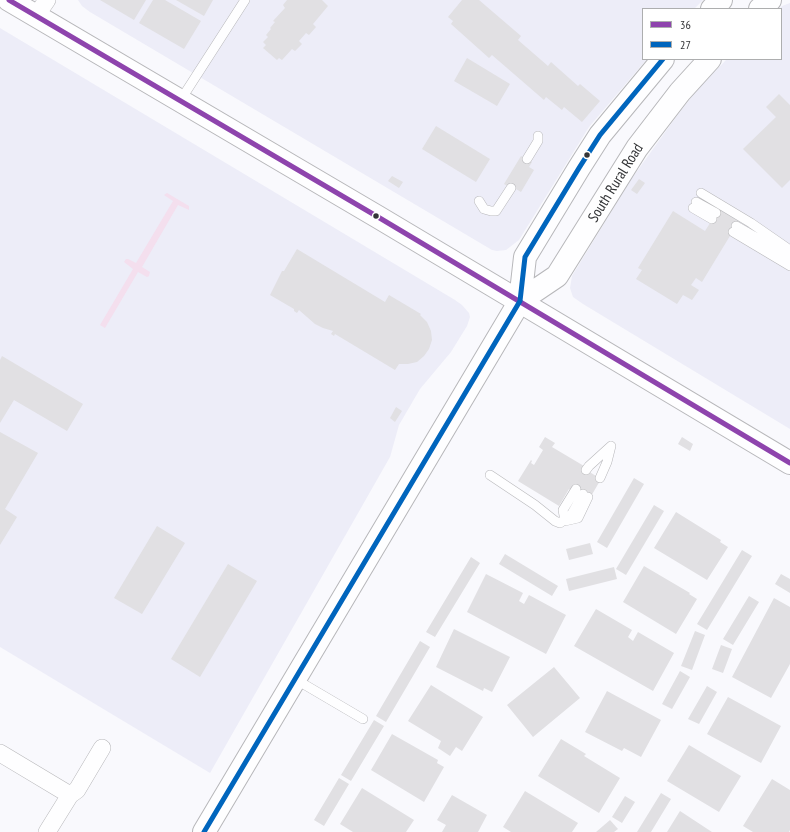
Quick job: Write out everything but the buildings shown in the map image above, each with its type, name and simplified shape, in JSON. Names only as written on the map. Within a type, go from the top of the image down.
[{"type":"main road","points":[[9,0],[41,8],[180,100],[790,463]]},
{"type":"main road","points":[[713,8],[721,0]]},
{"type":"main road","points":[[761,8],[770,0]]},
{"type":"main road","name":"South Rural Road","points":[[204,832],[520,301],[525,257],[600,135],[662,60]]},
{"type":"main road","name":"South Rural Road","points":[[520,301],[557,276],[637,148],[680,92],[709,60]]},
{"type":"street","points":[[47,832],[70,795],[77,790],[102,748]]},
{"type":"street","points":[[0,752],[70,795]]},
{"type":"lane","points":[[180,100],[245,0]]},
{"type":"lane","points":[[527,159],[538,140],[538,136]]},
{"type":"lane","points":[[479,201],[484,209],[496,211],[511,188]]},
{"type":"lane","points":[[701,193],[751,223],[790,250]]},
{"type":"lane","points":[[695,205],[714,216]]},
{"type":"lane","points":[[790,257],[734,229],[790,266]]},
{"type":"lane","points":[[611,446],[607,462],[593,475],[589,466],[611,446]]},
{"type":"lane","points":[[490,475],[535,505],[555,522],[560,523],[578,518],[582,493],[563,510],[565,521]]},
{"type":"lane","points":[[295,679],[363,719]]},
{"type":"shaded area","points":[[78,0],[703,0],[695,8],[642,8],[642,60],[646,60],[589,127],[519,240],[506,250],[497,251],[492,250],[82,6]]},
{"type":"shaded area","points":[[790,3],[790,429],[583,304],[573,297],[570,288],[572,276],[630,181],[697,90],[726,60],[782,60],[782,8],[780,8]]},
{"type":"shaded area","points":[[0,28],[455,300],[469,313],[470,317],[467,326],[451,352],[420,389],[399,425],[390,457],[210,773],[0,647]]},
{"type":"shaded area","points":[[167,193],[189,206],[189,210],[178,205],[142,267],[150,272],[149,276],[147,277],[138,272],[105,328],[100,325],[133,269],[124,262],[128,259],[136,263],[173,201],[164,195]]},
{"type":"transit line","name":"36","points":[[9,0],[378,217],[790,463]]},
{"type":"transit line","name":"27","points":[[204,832],[520,301],[525,257],[600,135],[662,60]]}]
